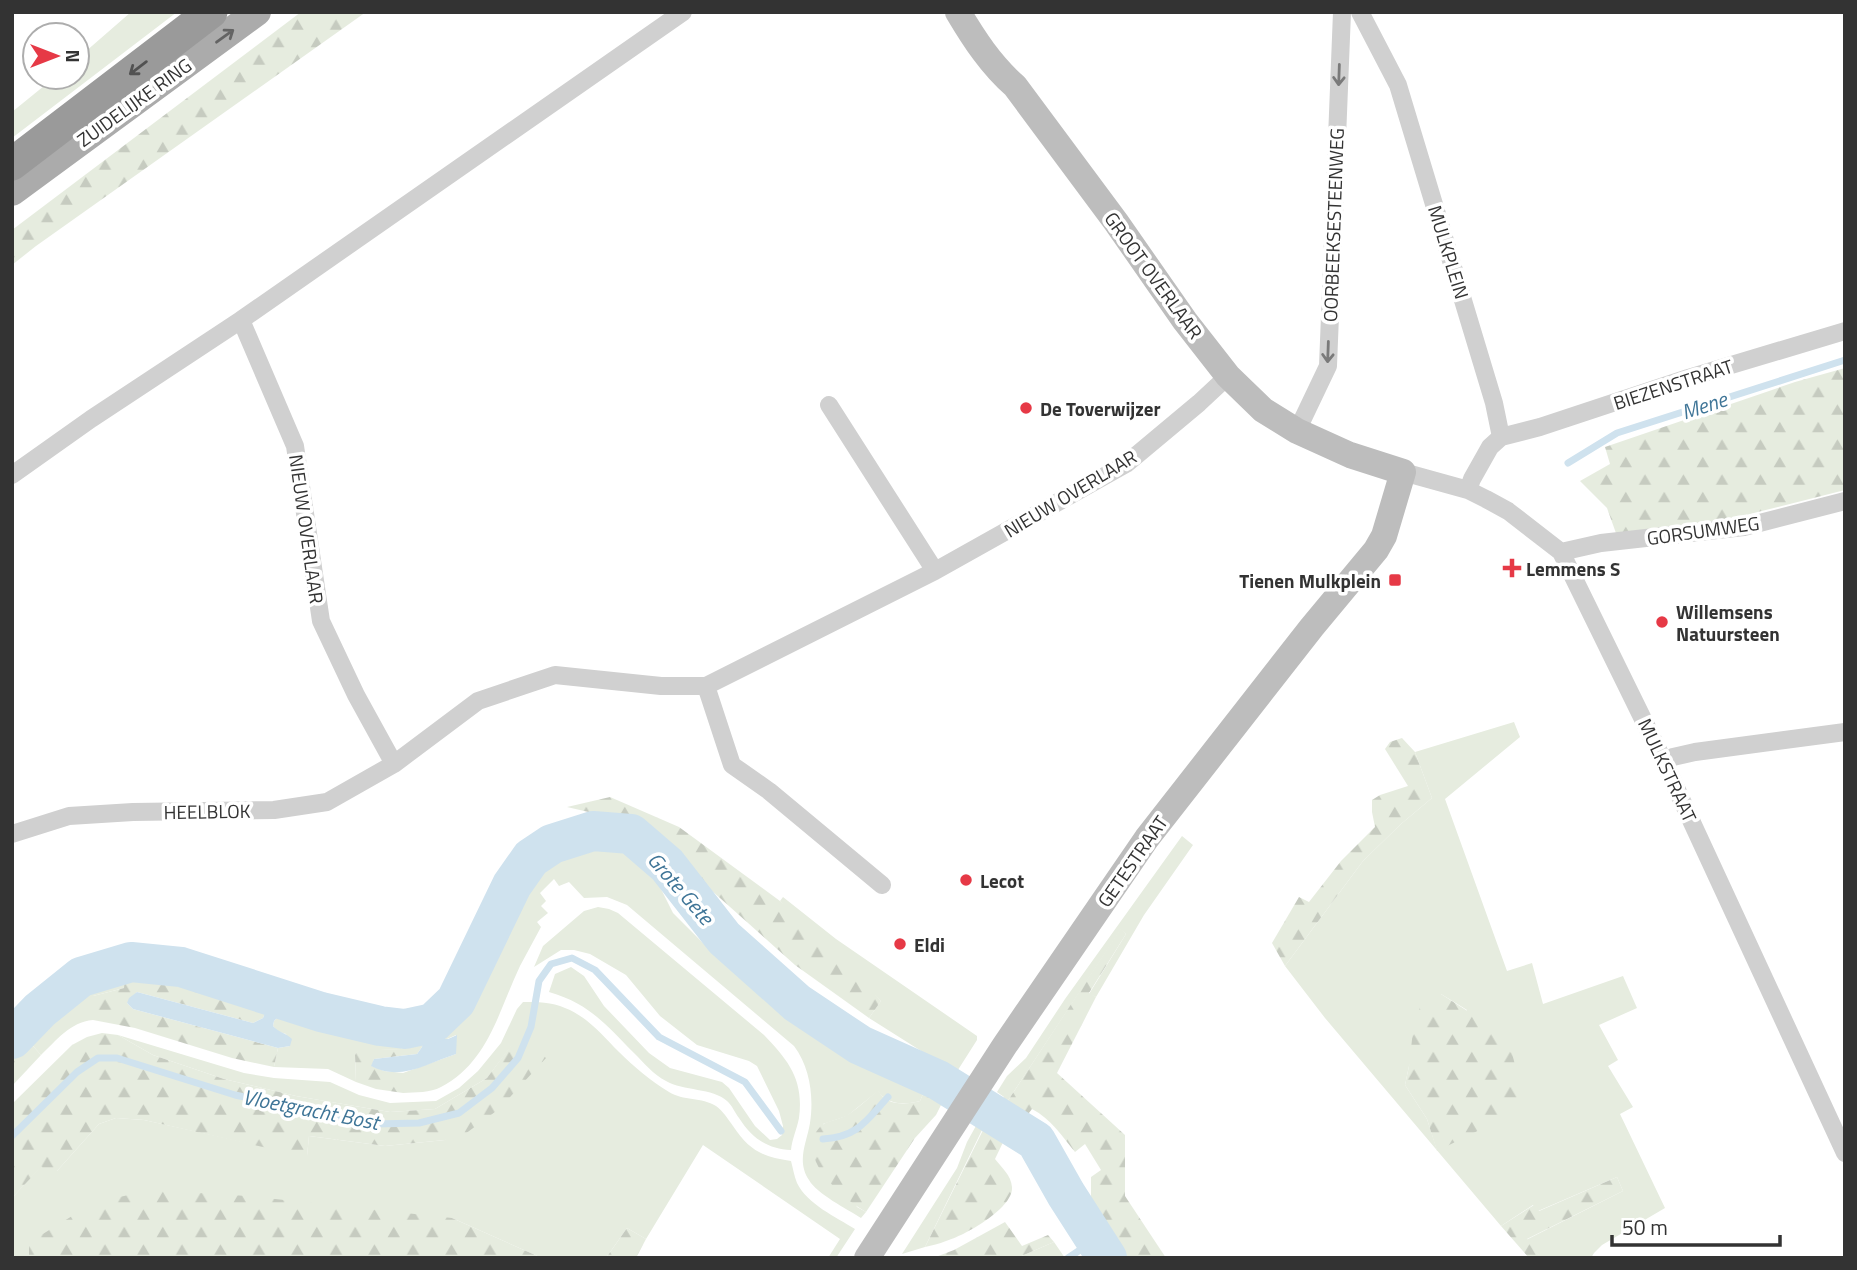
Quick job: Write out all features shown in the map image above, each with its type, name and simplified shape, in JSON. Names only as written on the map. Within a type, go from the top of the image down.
[{"type":"highway","name":"ZUIDELIJKE RING","points":[[12,164],[212,12]]},
{"type":"main road","name":"ZUIDELIJKE RING","points":[[12,192],[257,12]]},
{"type":"street","points":[[12,474],[241,320],[683,12]]},
{"type":"street","name":"GROOT OVERLAAR","points":[[958,12],[991,62],[1022,97],[1228,376],[1263,410],[1297,431],[1350,455],[1404,472]]},
{"type":"street","name":"OORBEEKSESTEENWEG","points":[[1297,431],[1328,366],[1342,12]]},
{"type":"street","name":"MULKPLEIN","points":[[1360,12],[1398,85],[1494,403],[1501,437]]},
{"type":"street","name":"NIEUW OVERLAAR","points":[[241,320],[295,446],[321,621],[356,695],[394,764],[478,701],[555,676],[661,686],[706,686],[935,571],[1126,464],[1228,376]]},
{"type":"street","name":"BIEZENSTRAAT","points":[[1501,437],[1845,331]]},
{"type":"street","points":[[829,405],[935,571]]},
{"type":"street","points":[[1468,491],[1490,447],[1501,437]]},
{"type":"street","name":"MULKSTRAAT","points":[[1404,472],[1468,491],[1508,511],[1561,552],[1664,762],[1845,1153]]},
{"type":"street","name":"GETESTRAAT","points":[[867,1258],[971,1097],[1147,838],[1304,637],[1376,550],[1384,536],[1404,472]]},
{"type":"street","name":"GORSUMWEG","points":[[1561,552],[1601,542],[1744,527],[1845,501]]},
{"type":"street","points":[[706,686],[732,765],[769,791],[882,885]]},
{"type":"street","points":[[1664,762],[1695,752],[1845,732]]},
{"type":"street","name":"HEELBLOK","points":[[12,834],[69,816],[133,812],[274,810],[327,802],[394,764]]},
{"type":"green space","points":[[131,12],[177,12],[91,78],[91,47]]},
{"type":"green space","points":[[301,12],[366,12],[12,265],[12,230]]},
{"type":"green space","points":[[38,91],[74,91],[12,138],[12,112]]},
{"type":"green space","points":[[1845,368],[1845,490],[1734,518],[1617,536],[1607,508],[1580,481],[1610,464],[1605,447],[1795,382]]},
{"type":"green space","points":[[1514,722],[1520,737],[1445,799],[1507,971],[1532,963],[1543,1004],[1623,976],[1637,1008],[1599,1025],[1618,1060],[1608,1066],[1633,1107],[1620,1114],[1665,1208],[1602,1245],[1591,1258],[1541,1258],[1526,1240],[1623,1191],[1617,1177],[1538,1211],[1533,1205],[1501,1226],[1325,1018],[1285,966],[1363,861],[1432,798],[1415,752]],"holes":[[[1441,994],[1467,1010],[1437,1150],[1427,1119],[1405,1085],[1409,1066]]]},
{"type":"green space","points":[[1402,738],[1415,752],[1432,798],[1363,861],[1285,966],[1272,943],[1299,897],[1309,902],[1341,861],[1375,827],[1372,800],[1408,786],[1385,749],[1390,742]]},
{"type":"green space","points":[[610,797],[679,827],[821,934],[881,1001],[869,1018],[795,965],[648,830],[627,821],[567,807]]},
{"type":"green space","points":[[1182,836],[1193,845],[1144,915],[1096,997],[1089,994],[1126,934],[1121,929],[1005,1105],[1000,1102],[1004,1097],[997,1092],[1007,1076],[1026,1058]]},
{"type":"green space","points":[[594,841],[610,843],[637,858],[655,877],[673,913],[721,961],[824,1044],[829,1037],[894,1078],[928,1082],[920,1101],[897,1103],[886,1099],[878,1091],[847,1116],[823,1124],[857,1207],[866,1212],[861,1218],[819,1191],[805,1173],[803,1159],[810,1123],[811,1093],[804,1063],[794,1046],[627,905],[607,897],[584,898],[569,882],[559,886],[554,879],[540,893],[546,901],[541,906],[548,913],[537,922],[541,927],[520,966],[490,1034],[470,1064],[457,1077],[437,1089],[403,1093],[403,1073],[456,1054],[456,1035],[442,1039],[438,1034],[440,1029],[457,1018],[477,995],[490,968],[501,927],[529,882],[540,870],[565,852]]},
{"type":"green space","points":[[783,897],[836,939],[977,1036],[956,1073],[869,1018],[881,1001],[780,901]]},
{"type":"green space","points":[[598,907],[618,913],[764,1035],[781,1054],[793,1072],[799,1093],[799,1118],[791,1150],[767,1145],[755,1137],[729,1103],[721,1097],[681,1087],[662,1078],[596,1016],[576,1003],[549,992],[555,974],[571,967],[584,976],[604,1006],[649,1053],[670,1068],[722,1082],[755,1126],[770,1140],[782,1135],[783,1126],[779,1111],[757,1066],[697,1045],[660,1016],[626,975],[590,954],[574,950],[561,950],[534,967],[543,946],[584,911]]},
{"type":"green space","points":[[1121,928],[1126,934],[1089,993],[1096,997],[1057,1073],[1125,1135],[1125,1196],[1166,1258],[1127,1258],[1091,1207],[1091,1177],[1101,1170],[1085,1144],[1075,1152],[1056,1128],[1039,1113],[1032,1109],[1025,1118],[1005,1105]]},
{"type":"green space","points":[[125,975],[124,988],[93,996],[93,1020],[70,1028],[41,1055],[26,1038],[84,994]]},
{"type":"green space","points":[[125,975],[161,976],[263,1002],[267,1008],[263,1018],[253,1023],[137,992],[127,1003],[133,1009],[278,1048],[274,1067],[232,1058],[135,1028],[93,1020],[93,996],[124,988]]},
{"type":"green space","points":[[1424,993],[1441,994],[1494,1028],[1512,1053],[1522,1109],[1437,1151],[1427,1119],[1405,1085],[1413,1031]]},
{"type":"green space","points":[[523,1002],[550,1003],[573,1012],[588,1021],[631,1063],[662,1088],[680,1097],[705,1101],[716,1106],[751,1147],[772,1157],[791,1161],[802,1191],[823,1209],[855,1229],[836,1258],[828,1258],[840,1239],[703,1145],[646,1239],[627,1228],[606,1258],[542,1258],[452,1218],[29,1247],[29,1258],[12,1258],[12,1198],[42,1165],[57,1171],[99,1124],[116,1118],[144,1120],[307,1156],[309,1136],[385,1146],[445,1140],[515,1041],[487,1078],[435,1109],[390,1112],[296,1096],[224,1079],[153,1055],[118,1035],[244,1073],[330,1082],[359,1095],[390,1103],[436,1101],[459,1088],[478,1071],[501,1043]]},
{"type":"green space","points":[[278,1017],[294,1017],[356,1035],[410,1037],[409,1044],[401,1049],[358,1051],[355,1055],[356,1082],[328,1069],[274,1067],[278,1048],[290,1046],[286,1034],[277,1031],[273,1026]]},
{"type":"green space","points":[[102,1033],[118,1035],[153,1055],[224,1079],[296,1096],[390,1112],[435,1109],[487,1078],[515,1040],[546,1058],[499,1109],[465,1134],[445,1140],[385,1146],[309,1136],[307,1157],[144,1120],[116,1118],[99,1124],[57,1171],[44,1177],[42,1166],[12,1198],[12,1104],[72,1045]]},
{"type":"green space","points":[[410,1037],[421,1038],[423,1041],[417,1054],[374,1059],[372,1066],[384,1071],[403,1073],[403,1093],[376,1089],[356,1082],[355,1055],[358,1050],[401,1049],[409,1044]]},
{"type":"green space","points":[[26,1038],[41,1055],[12,1086],[12,1050]]},
{"type":"green space","points":[[928,1082],[942,1093],[942,1103],[936,1115],[915,1138],[866,1212],[845,1197],[824,1176],[813,1151],[813,1138],[820,1127],[849,1114],[878,1090],[891,1102],[914,1102],[920,1101]]},
{"type":"green space","points":[[987,1122],[1007,1134],[995,1159],[1010,1179],[1010,1195],[997,1212],[975,1227],[954,1238],[925,1247]]},
{"type":"green space","points":[[977,1124],[983,1128],[925,1247],[902,1254],[957,1168]]},
{"type":"green space","points":[[1617,1177],[1623,1191],[1527,1239],[1541,1258],[1529,1258],[1501,1226],[1534,1205],[1539,1211]]},
{"type":"green space","points":[[151,1190],[247,1196],[452,1218],[542,1258],[29,1258],[29,1247],[33,1240],[77,1213],[106,1200]]},
{"type":"green space","points":[[1005,1222],[1022,1246],[1048,1235],[1054,1242],[1017,1258],[933,1258],[954,1250]]},
{"type":"green space","points":[[627,1228],[646,1239],[636,1258],[606,1258]]},
{"type":"green space","points":[[1054,1242],[1065,1258],[1017,1258]]},
{"type":"water","points":[[137,992],[253,1023],[263,1018],[267,1008],[278,1017],[273,1026],[292,1039],[290,1046],[278,1048],[133,1009],[127,1003]]},
{"type":"water","points":[[440,1029],[438,1034],[442,1039],[457,1035],[456,1054],[403,1072],[371,1066],[374,1059],[417,1054],[422,1047],[421,1038]]},
{"type":"waterway","name":"Mene","points":[[1568,463],[1617,433],[1845,360]]},
{"type":"waterway","name":"Grote Gete","points":[[12,1039],[40,1010],[81,977],[131,962],[181,967],[321,1012],[380,1026],[405,1029],[433,1023],[456,1001],[512,885],[531,858],[552,844],[593,831],[631,834],[667,865],[724,938],[797,1003],[860,1045],[938,1080],[1036,1141],[1107,1258]]},
{"type":"waterway","name":"Vloetgracht Bost","points":[[12,1136],[77,1072],[98,1058],[117,1058],[235,1095],[375,1124],[419,1123],[459,1113],[492,1088],[518,1058],[531,1027],[539,981],[551,964],[572,958],[595,970],[659,1037],[745,1082],[781,1131]]},
{"type":"waterway","name":"Vloetgracht Bost","points":[[898,1078],[904,1064]]},
{"type":"waterway","name":"Vloetgracht Bost","points":[[823,1139],[845,1135],[861,1126],[888,1097]]},
{"type":"waterway","name":"Mene","points":[[1007,1123],[1015,1111]]},
{"type":"waterway","points":[[1068,1258],[1095,1240]]},
{"type":"place","name":"De Toverwijzer","points":[[1026,408]]},
{"type":"place","name":"Lemmens S","points":[[1512,568]]},
{"type":"place","name":"Tienen Mulkplein","points":[[1395,580]]},
{"type":"place","name":"Willemsens Natuursteen","points":[[1662,622]]},
{"type":"place","name":"Lecot","points":[[966,880]]},
{"type":"place","name":"Eldi","points":[[900,944]]}]
